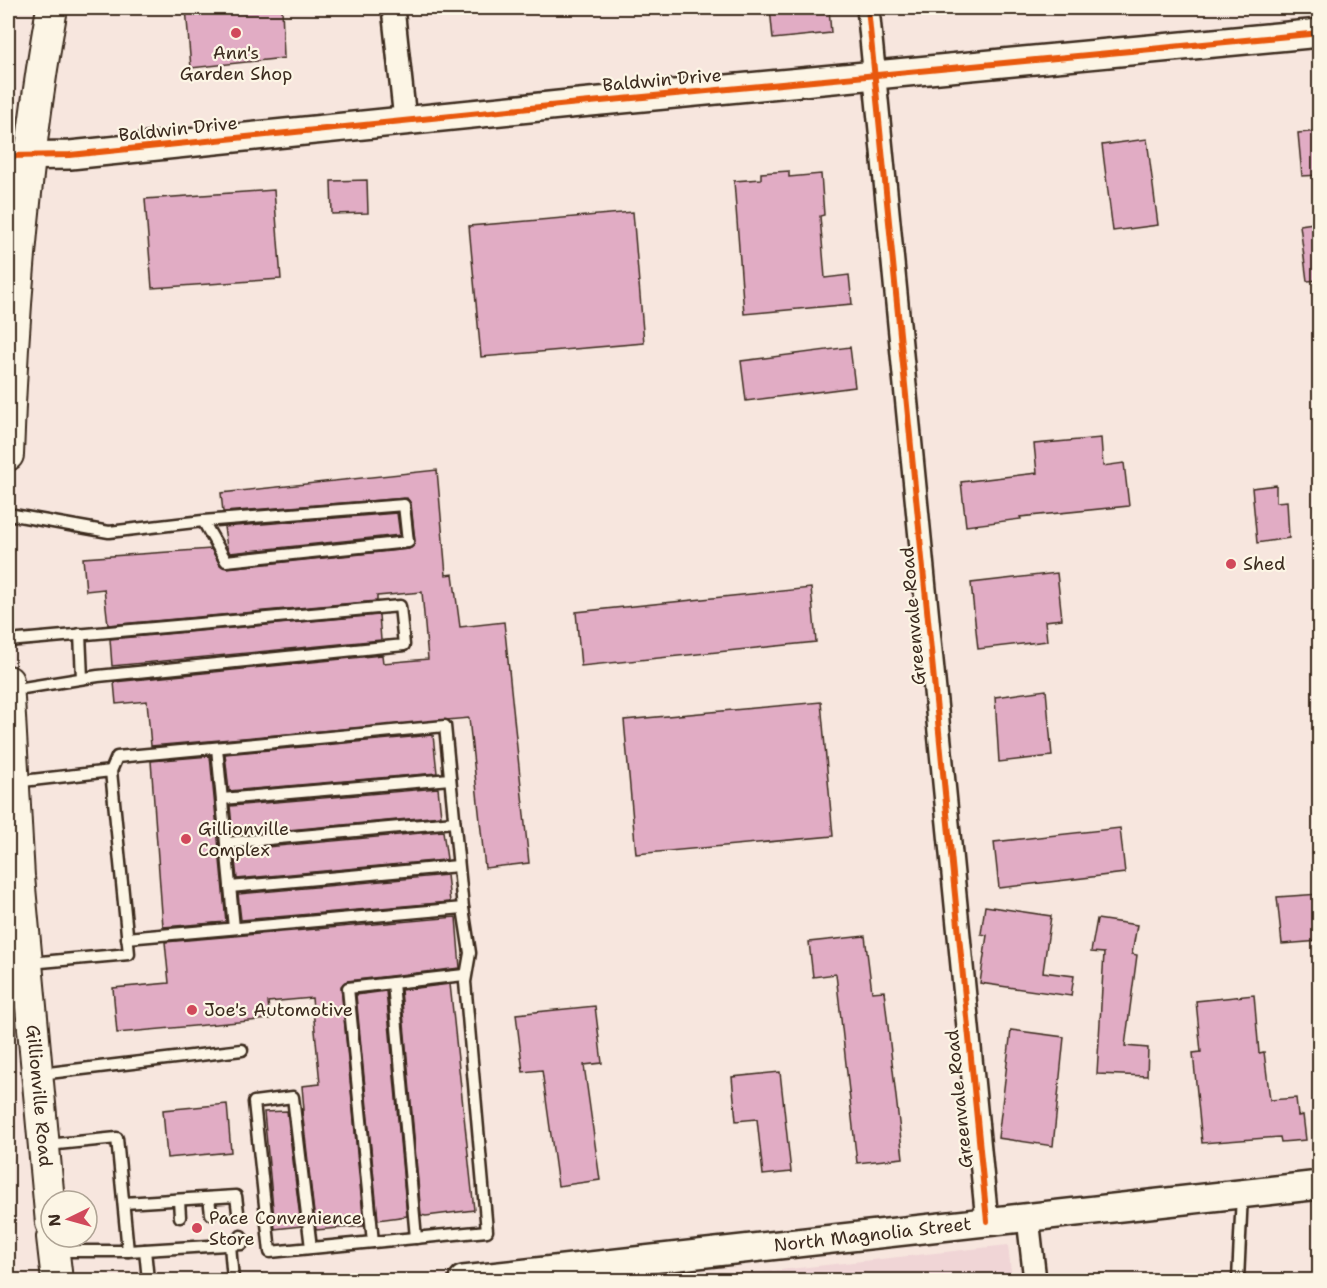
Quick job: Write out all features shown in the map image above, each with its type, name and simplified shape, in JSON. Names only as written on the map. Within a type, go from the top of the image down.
[{"type":"main road","points":[[8,455],[19,156],[52,8]]},
{"type":"main road","name":"Gillionville Road","points":[[8,681],[14,782],[15,933],[27,963],[48,1189]]},
{"type":"main road","name":"Gillionville Road","points":[[53,1249],[57,1281]]},
{"type":"street","points":[[393,8],[405,120]]},
{"type":"street","name":"Greenvale Road","points":[[868,8],[987,1221]]},
{"type":"street","name":"Baldwin Drive","points":[[19,156],[1320,33]]},
{"type":"street","name":"North Magnolia Street","points":[[463,1281],[1320,1185]]},
{"type":"street","points":[[1028,1218],[1035,1281]]},
{"type":"lane","points":[[8,514],[109,532],[203,521],[404,505],[408,542],[226,561],[203,521]]},
{"type":"lane","points":[[8,641],[400,606],[404,645],[82,678],[8,690]]},
{"type":"lane","points":[[80,634],[82,678]]},
{"type":"lane","points":[[27,963],[129,954],[111,771],[117,757],[445,726],[458,866],[470,953],[464,975],[487,1231],[270,1252],[254,1102],[293,1097],[311,1248]]},
{"type":"lane","points":[[217,748],[234,928]]},
{"type":"lane","points":[[14,782],[111,771]]},
{"type":"lane","points":[[222,799],[450,779]]},
{"type":"lane","points":[[226,843],[454,822]]},
{"type":"lane","points":[[230,887],[458,866]]},
{"type":"lane","points":[[127,938],[463,908]]},
{"type":"lane","points":[[373,1242],[348,988],[464,975]]},
{"type":"lane","points":[[393,983],[416,1238]]},
{"type":"lane","points":[[37,1074],[242,1050]]},
{"type":"lane","points":[[44,1145],[117,1138],[128,1251]]},
{"type":"lane","points":[[1238,1281],[1242,1194]]},
{"type":"lane","points":[[124,1203],[236,1196],[238,1212]]},
{"type":"lane","points":[[209,1198],[211,1214]]},
{"type":"lane","points":[[179,1200],[180,1217]]},
{"type":"lane","points":[[99,1246],[128,1251],[214,1242],[230,1245],[242,1244],[241,1236]]},
{"type":"lane","points":[[230,1245],[233,1281]]},
{"type":"lane","points":[[146,1250],[148,1281]]},
{"type":"shaded area","points":[[1008,1245],[1012,1280],[688,1280]]},
{"type":"building","name":"Ann's Garden Shop","points":[[186,8],[282,8],[284,58],[191,68]]},
{"type":"building","points":[[770,8],[829,8],[831,33],[773,39]]},
{"type":"building","points":[[1320,131],[1320,175],[1302,176],[1298,133]]},
{"type":"building","points":[[1147,139],[1158,225],[1113,231],[1102,145]]},
{"type":"building","points":[[789,171],[789,177],[821,174],[824,215],[820,216],[825,278],[849,275],[852,304],[744,314],[734,181],[761,179],[761,173]]},
{"type":"building","points":[[367,180],[368,213],[332,214],[331,181]]},
{"type":"building","points":[[274,190],[281,279],[152,288],[145,199]]},
{"type":"building","points":[[633,212],[644,343],[481,357],[469,226]]},
{"type":"building","points":[[1320,222],[1320,280],[1307,281],[1300,225]]},
{"type":"building","points":[[850,347],[855,387],[746,401],[741,361]]},
{"type":"building","points":[[1101,438],[1103,466],[1124,463],[1129,506],[1020,517],[1021,519],[966,526],[961,482],[1037,473],[1034,444]]},
{"type":"building","points":[[437,470],[446,575],[453,574],[460,627],[504,622],[529,863],[485,868],[469,718],[151,746],[147,701],[116,704],[114,682],[382,655],[383,663],[428,659],[422,592],[377,596],[377,601],[108,625],[104,589],[86,591],[83,558],[211,549],[220,565],[227,568],[409,549],[415,541],[411,504],[407,498],[223,512],[221,493]]},
{"type":"building","points":[[1276,485],[1276,502],[1287,501],[1289,538],[1257,543],[1252,488]]},
{"type":"building","points":[[397,513],[400,535],[230,553],[224,527]]},
{"type":"building","points":[[1057,573],[1062,619],[1045,621],[1047,641],[978,649],[971,583]]},
{"type":"building","points":[[811,588],[816,642],[581,666],[576,612]]},
{"type":"building","points":[[379,615],[381,640],[112,666],[110,639]]},
{"type":"building","points":[[1046,690],[1052,756],[999,762],[995,697]]},
{"type":"building","points":[[821,702],[833,836],[636,854],[624,720]]},
{"type":"building","points":[[433,735],[437,773],[229,791],[225,754]]},
{"type":"building","name":"Gillionville Complex","points":[[210,756],[226,922],[163,927],[151,761]]},
{"type":"building","points":[[438,788],[441,816],[233,835],[230,806]]},
{"type":"building","points":[[1120,828],[1125,873],[999,888],[994,842]]},
{"type":"building","points":[[443,831],[447,859],[445,860],[237,879],[234,850]]},
{"type":"building","points":[[447,875],[450,902],[241,920],[238,894]]},
{"type":"building","points":[[1320,894],[1320,941],[1282,944],[1277,897]]},
{"type":"building","points":[[985,906],[1051,916],[1043,972],[1074,976],[1071,996],[980,983],[987,935],[981,934]]},
{"type":"building","points":[[456,917],[460,968],[347,981],[341,986],[364,1226],[316,1230],[302,1110],[304,1110],[302,1086],[320,1084],[312,998],[268,1002],[270,1019],[117,1033],[113,988],[169,983],[165,942]]},
{"type":"building","points":[[1097,919],[1137,925],[1132,954],[1137,955],[1125,1046],[1148,1048],[1147,1076],[1097,1074],[1104,953],[1091,952]]},
{"type":"building","points":[[865,936],[872,992],[884,991],[903,1158],[857,1163],[836,974],[813,977],[809,942]]},
{"type":"building","points":[[450,984],[474,1210],[426,1216],[421,1215],[401,990]]},
{"type":"building","points":[[386,991],[407,1216],[378,1220],[356,995]]},
{"type":"building","points":[[1254,995],[1259,1053],[1264,1052],[1270,1100],[1296,1098],[1298,1116],[1303,1115],[1306,1140],[1281,1142],[1280,1137],[1202,1143],[1193,1053],[1201,1052],[1196,1001]]},
{"type":"building","points":[[595,1006],[602,1063],[584,1065],[600,1180],[558,1186],[542,1070],[523,1072],[516,1014]]},
{"type":"building","points":[[1011,1030],[1064,1037],[1053,1146],[998,1138]]},
{"type":"building","points":[[780,1072],[791,1172],[763,1175],[757,1119],[736,1121],[732,1077]]},
{"type":"building","points":[[227,1104],[231,1152],[167,1158],[163,1110]]},
{"type":"building","points":[[287,1111],[301,1226],[275,1229],[264,1112]]},
{"type":"cycle path","points":[[868,8],[987,1221]]},
{"type":"cycle path","points":[[8,156],[70,155],[569,104],[1320,33]]},
{"type":"place","name":"Ann's Garden Shop","points":[[236,33]]},
{"type":"place","name":"Shed","points":[[1231,564]]},
{"type":"place","name":"Gillionville Complex","points":[[186,839]]},
{"type":"place","name":"Joe's Automotive","points":[[192,1010]]},
{"type":"place","name":"Pace Convenience Store","points":[[197,1228]]}]
